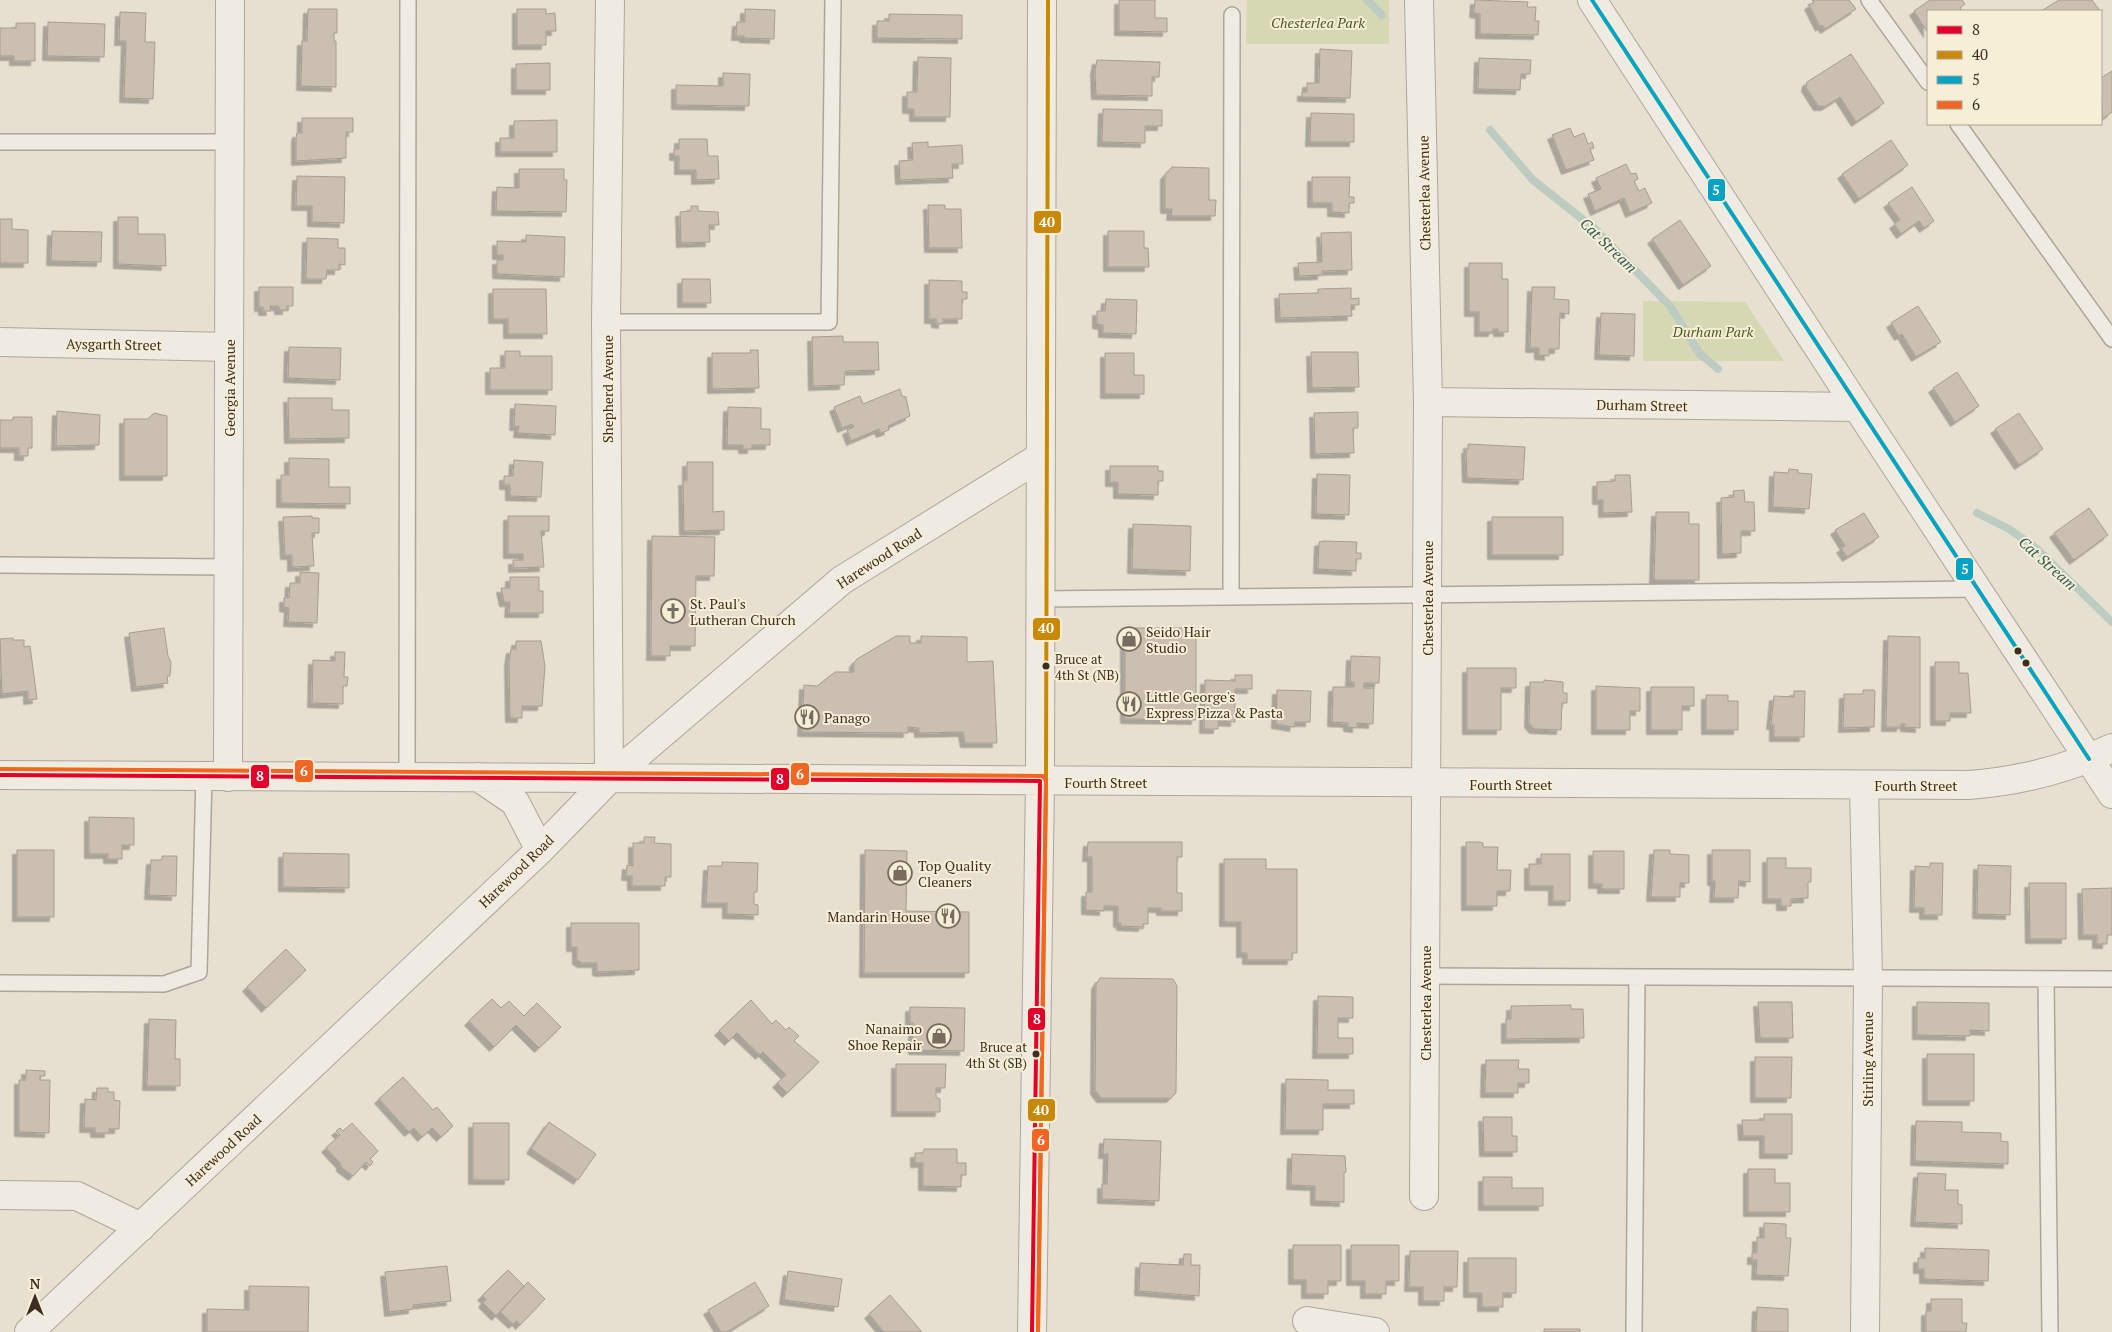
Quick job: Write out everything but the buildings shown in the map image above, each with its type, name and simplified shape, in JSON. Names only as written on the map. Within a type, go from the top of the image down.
[{"type":"street","name":"Georgia Avenue","points":[[216,777],[228,567],[230,0]]},
{"type":"street","name":"Shepherd Avenue","points":[[609,778],[606,322],[610,0]]},
{"type":"street","points":[[1032,1332],[1040,781],[1042,0]]},
{"type":"street","name":"Chesterlea Avenue","points":[[1419,0],[1428,402],[1424,1196]]},
{"type":"street","points":[[1592,0],[1978,589],[2100,754],[2112,794]]},
{"type":"street","name":"Aysgarth Street","points":[[0,342],[229,347]]},
{"type":"street","name":"Durham Street","points":[[1428,402],[1857,407]]},
{"type":"street","name":"Harewood Road","points":[[29,1332],[540,850],[609,778],[842,580],[1040,457]]},
{"type":"street","name":"Fourth Street","points":[[0,775],[1864,786],[1969,785],[2010,782],[2100,754]]},
{"type":"street","points":[[478,777],[515,802],[540,850]]},
{"type":"street","name":"Stirling Avenue","points":[[1864,786],[1868,979],[1865,1332]]},
{"type":"street","points":[[0,1195],[77,1196],[142,1227]]},
{"type":"street","points":[[1307,1321],[1376,1332]]},
{"type":"lane","points":[[407,778],[408,0]]},
{"type":"lane","points":[[606,322],[829,322],[833,0]]},
{"type":"lane","points":[[1869,0],[1927,81]]},
{"type":"lane","points":[[1231,597],[1232,16]]},
{"type":"lane","points":[[1959,125],[2112,339]]},
{"type":"lane","points":[[0,142],[230,142]]},
{"type":"lane","points":[[0,565],[228,567]]},
{"type":"lane","points":[[1040,599],[1978,589]]},
{"type":"lane","points":[[0,983],[164,984],[199,972],[216,777]]},
{"type":"lane","points":[[1425,976],[2112,979]]},
{"type":"lane","points":[[1634,1332],[1637,977]]},
{"type":"lane","points":[[2046,980],[2050,1332]]},
{"type":"green space","name":"Chesterlea Park","points":[[1247,0],[1389,0],[1389,44],[1246,44]]},
{"type":"green space","name":"Durham Park","points":[[1643,301],[1745,302],[1784,361],[1643,361]]},
{"type":"waterway","name":"Cat Stream","points":[[1367,0],[1382,15]]},
{"type":"waterway","name":"Cat Stream","points":[[1490,130],[1533,180],[1596,230],[1671,307],[1699,353],[1718,369]]},
{"type":"waterway","name":"Cat Stream","points":[[1977,513],[2009,529],[2036,548],[2112,622]]},
{"type":"transit line","name":"40","points":[[1038,1332],[1046,781],[1048,0]]},
{"type":"transit line","name":"5","points":[[1592,0],[2089,759]]},
{"type":"transit line","name":"6","points":[[0,769],[1043,776],[1046,781],[1038,1332]]},
{"type":"transit line","name":"8","points":[[0,775],[1040,781]]},
{"type":"transit line","name":"8","points":[[1032,1332],[1040,781]]},
{"type":"place","name":"St. Paul's Lutheran Church","points":[[673,611]]},
{"type":"place","name":"Seido Hair Studio","points":[[1129,639]]},
{"type":"place","name":"Bruce at 4th St (NB)","points":[[1046,666]]},
{"type":"place","name":"Little George's Express Pizza & Pasta","points":[[1129,704]]},
{"type":"place","name":"Panago","points":[[807,717]]},
{"type":"place","name":"Top Quality Cleaners","points":[[900,873]]},
{"type":"place","name":"Mandarin House","points":[[948,916]]},
{"type":"place","name":"Nanaimo Shoe Repair","points":[[939,1036]]},
{"type":"place","name":"Bruce at 4th St (SB)","points":[[1036,1054]]}]
